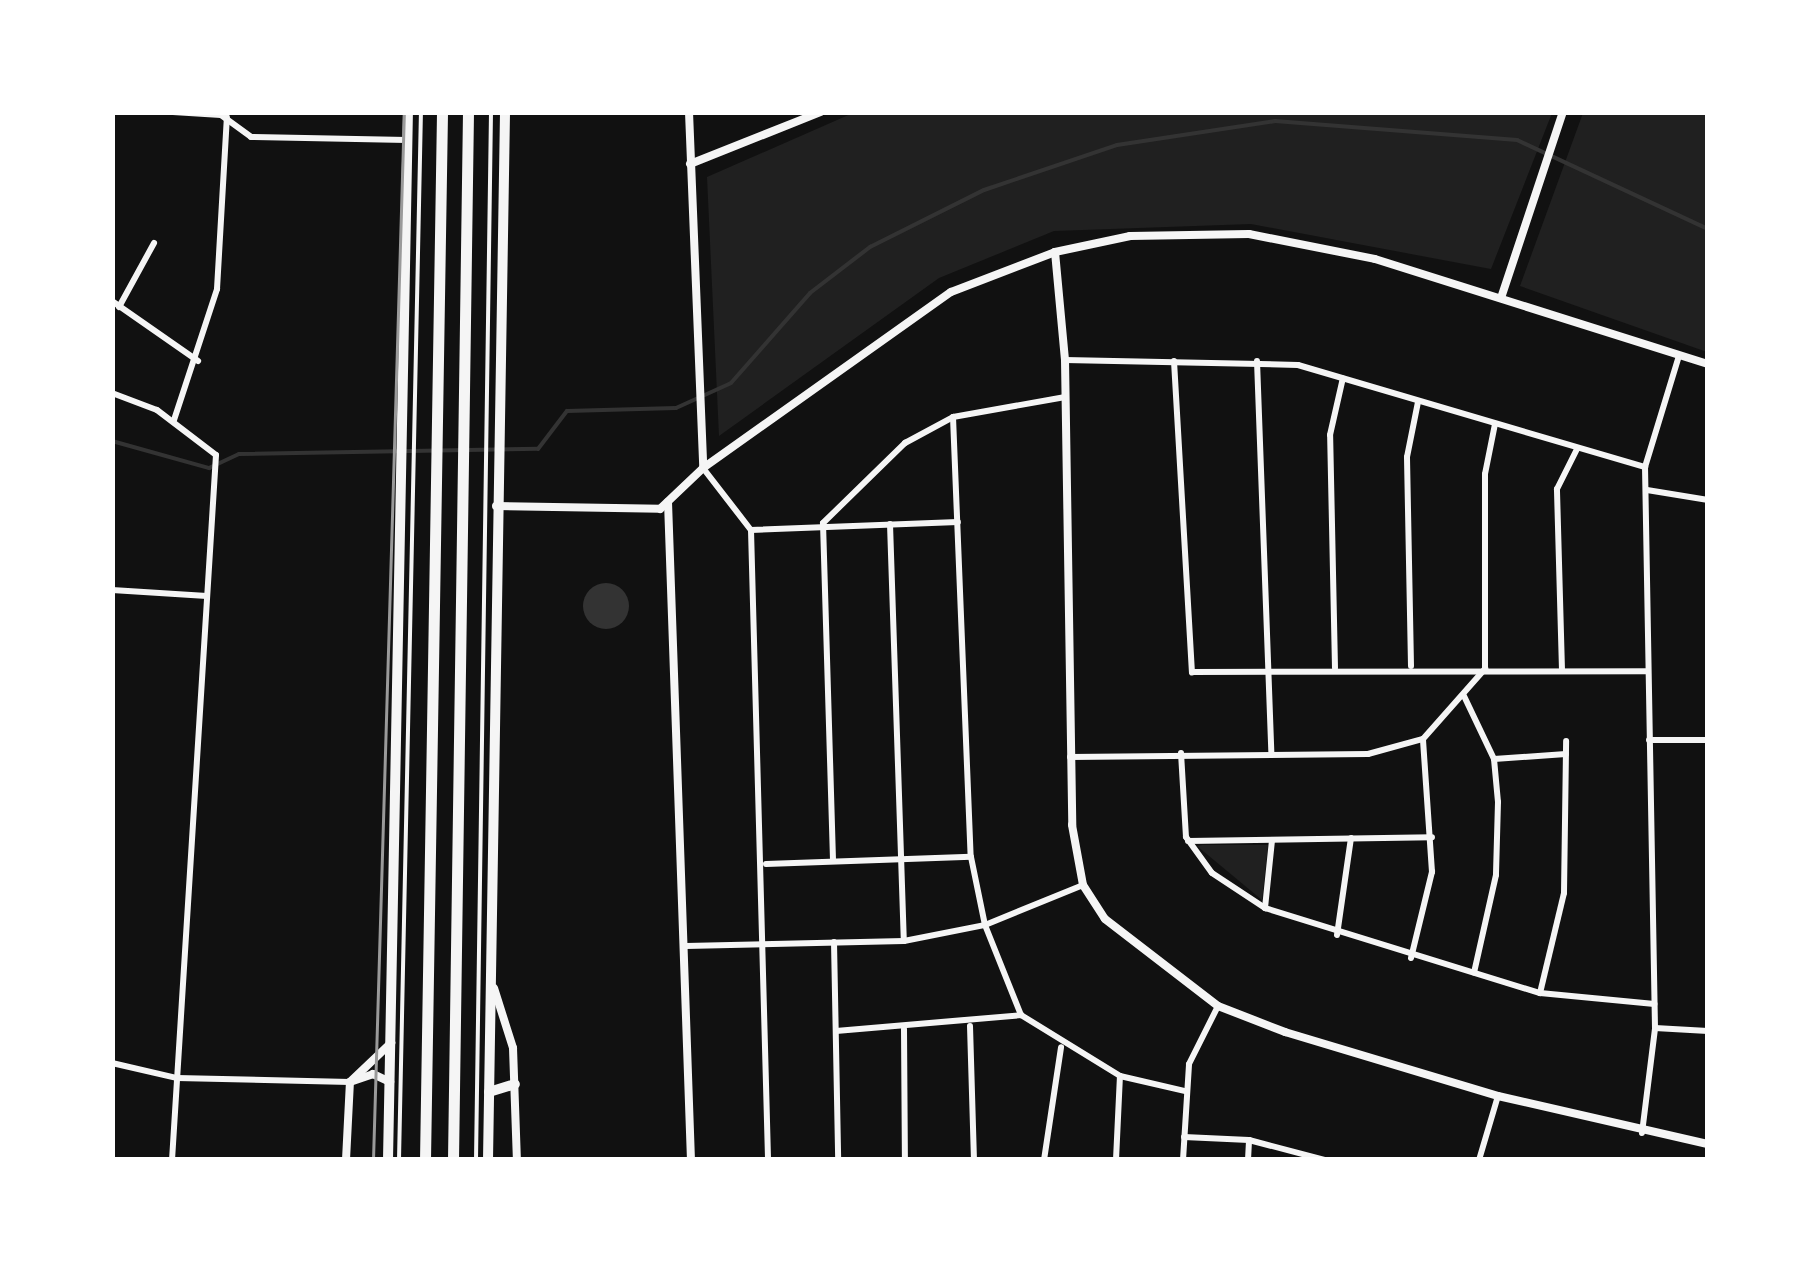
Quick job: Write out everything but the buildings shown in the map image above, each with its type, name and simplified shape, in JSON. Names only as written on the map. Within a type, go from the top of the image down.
[{"type":"highway","points":[[388,1160],[409,423],[408,112]]},
{"type":"highway","points":[[425,1160],[442,112]]},
{"type":"highway","points":[[453,1160],[468,112]]},
{"type":"highway","points":[[488,1160],[496,506],[491,474],[505,112]]},
{"type":"highway","points":[[488,1093],[514,1084]]},
{"type":"street","points":[[689,112],[702,468],[750,530],[766,864],[768,1160]]},
{"type":"street","points":[[690,164],[821,112]]},
{"type":"street","points":[[1501,298],[1563,112]]},
{"type":"street","points":[[175,113],[227,117],[256,138],[408,140]]},
{"type":"street","points":[[174,420],[198,361],[222,257],[227,117]]},
{"type":"street","points":[[496,506],[655,511],[702,468],[950,292],[1055,252],[1130,236],[1249,234],[1501,298],[1678,359],[1708,364]]},
{"type":"street","points":[[154,243],[116,304],[198,361]]},
{"type":"street","points":[[1055,252],[1065,360],[1070,757],[1083,885],[1104,919],[1218,1006],[1498,1096],[1642,1134],[1708,1144]]},
{"type":"street","points":[[1642,1134],[1654,1028],[1645,467],[1678,359]]},
{"type":"street","points":[[1065,360],[1257,360],[1343,378],[1645,467]]},
{"type":"street","points":[[1257,360],[1264,666],[1271,752]]},
{"type":"street","points":[[1174,362],[1188,669],[1412,666],[1648,671]]},
{"type":"street","points":[[1335,668],[1330,435],[1343,378]]},
{"type":"street","points":[[112,393],[174,420],[216,455],[172,1160]]},
{"type":"street","points":[[833,860],[823,523],[904,443],[953,417],[1065,397]]},
{"type":"street","points":[[1412,666],[1406,457],[1418,402]]},
{"type":"street","points":[[953,417],[971,857],[985,924],[1021,1015],[1062,1047],[1120,1076],[1185,1091]]},
{"type":"street","points":[[1070,757],[1391,752],[1423,739],[1485,669],[1485,474],[1495,424]]},
{"type":"street","points":[[1562,670],[1557,490],[1577,450]]},
{"type":"street","points":[[1646,490],[1708,500]]},
{"type":"street","points":[[668,502],[668,679],[686,946],[692,1160]]},
{"type":"street","points":[[750,530],[823,523],[958,522]]},
{"type":"street","points":[[890,524],[904,940]]},
{"type":"street","points":[[112,590],[207,596]]},
{"type":"street","points":[[1464,696],[1494,759],[1499,853],[1474,973]]},
{"type":"street","points":[[1411,958],[1432,837],[1423,739]]},
{"type":"street","points":[[1649,740],[1708,740]]},
{"type":"street","points":[[1540,993],[1564,892],[1566,741]]},
{"type":"street","points":[[1180,754],[1188,841],[1212,873],[1265,908],[1411,958],[1540,993],[1654,1004]]},
{"type":"street","points":[[1494,759],[1566,754]]},
{"type":"street","points":[[1188,841],[1432,837]]},
{"type":"street","points":[[1337,935],[1352,838]]},
{"type":"street","points":[[1265,908],[1272,840]]},
{"type":"street","points":[[766,864],[971,857]]},
{"type":"street","points":[[686,946],[904,940],[985,924],[1083,885]]},
{"type":"street","points":[[834,942],[838,1160]]},
{"type":"street","points":[[489,974],[514,1084],[517,1160]]},
{"type":"street","points":[[1183,1160],[1185,1091],[1193,1050],[1218,1006]]},
{"type":"street","points":[[836,1032],[970,1026],[1021,1015]]},
{"type":"street","points":[[970,1026],[974,1160]]},
{"type":"street","points":[[1654,1028],[1708,1032]]},
{"type":"street","points":[[904,1029],[906,1160]]},
{"type":"street","points":[[346,1160],[350,1082],[362,1061],[391,1043]]},
{"type":"street","points":[[1044,1160],[1062,1047]]},
{"type":"street","points":[[112,1064],[176,1078],[350,1082],[373,1074],[390,1082]]},
{"type":"street","points":[[1116,1160],[1120,1076]]},
{"type":"street","points":[[1479,1160],[1498,1096]]},
{"type":"street","points":[[1184,1137],[1248,1140],[1324,1159]]},
{"type":"street","points":[[1248,1140],[1248,1160]]},
{"type":"lane","points":[[409,423],[420,112]]},
{"type":"lane","points":[[491,112],[492,418]]},
{"type":"lane","points":[[399,1160],[408,474]]},
{"type":"lane","points":[[476,1160],[491,474]]},
{"type":"shaded area","points":[[853,113],[1552,113],[1491,269],[1251,224],[1054,231],[939,278],[719,436],[707,177]]},
{"type":"shaded area","points":[[1583,113],[1707,113],[1707,352],[1520,286]]},
{"type":"shaded area","points":[[606,583],[623,589],[629,606],[623,623],[606,629],[589,623],[583,606],[589,589]]},
{"type":"shaded area","points":[[1202,845],[1268,845],[1262,900],[1197,846]]},
{"type":"waterway","points":[[112,441],[209,468],[239,454],[538,449],[567,411],[676,408],[731,383],[810,293],[870,247],[984,190],[1117,145],[1275,121],[1517,140],[1708,229]]},
{"type":"tram line","points":[[373,1160],[404,112]]}]
